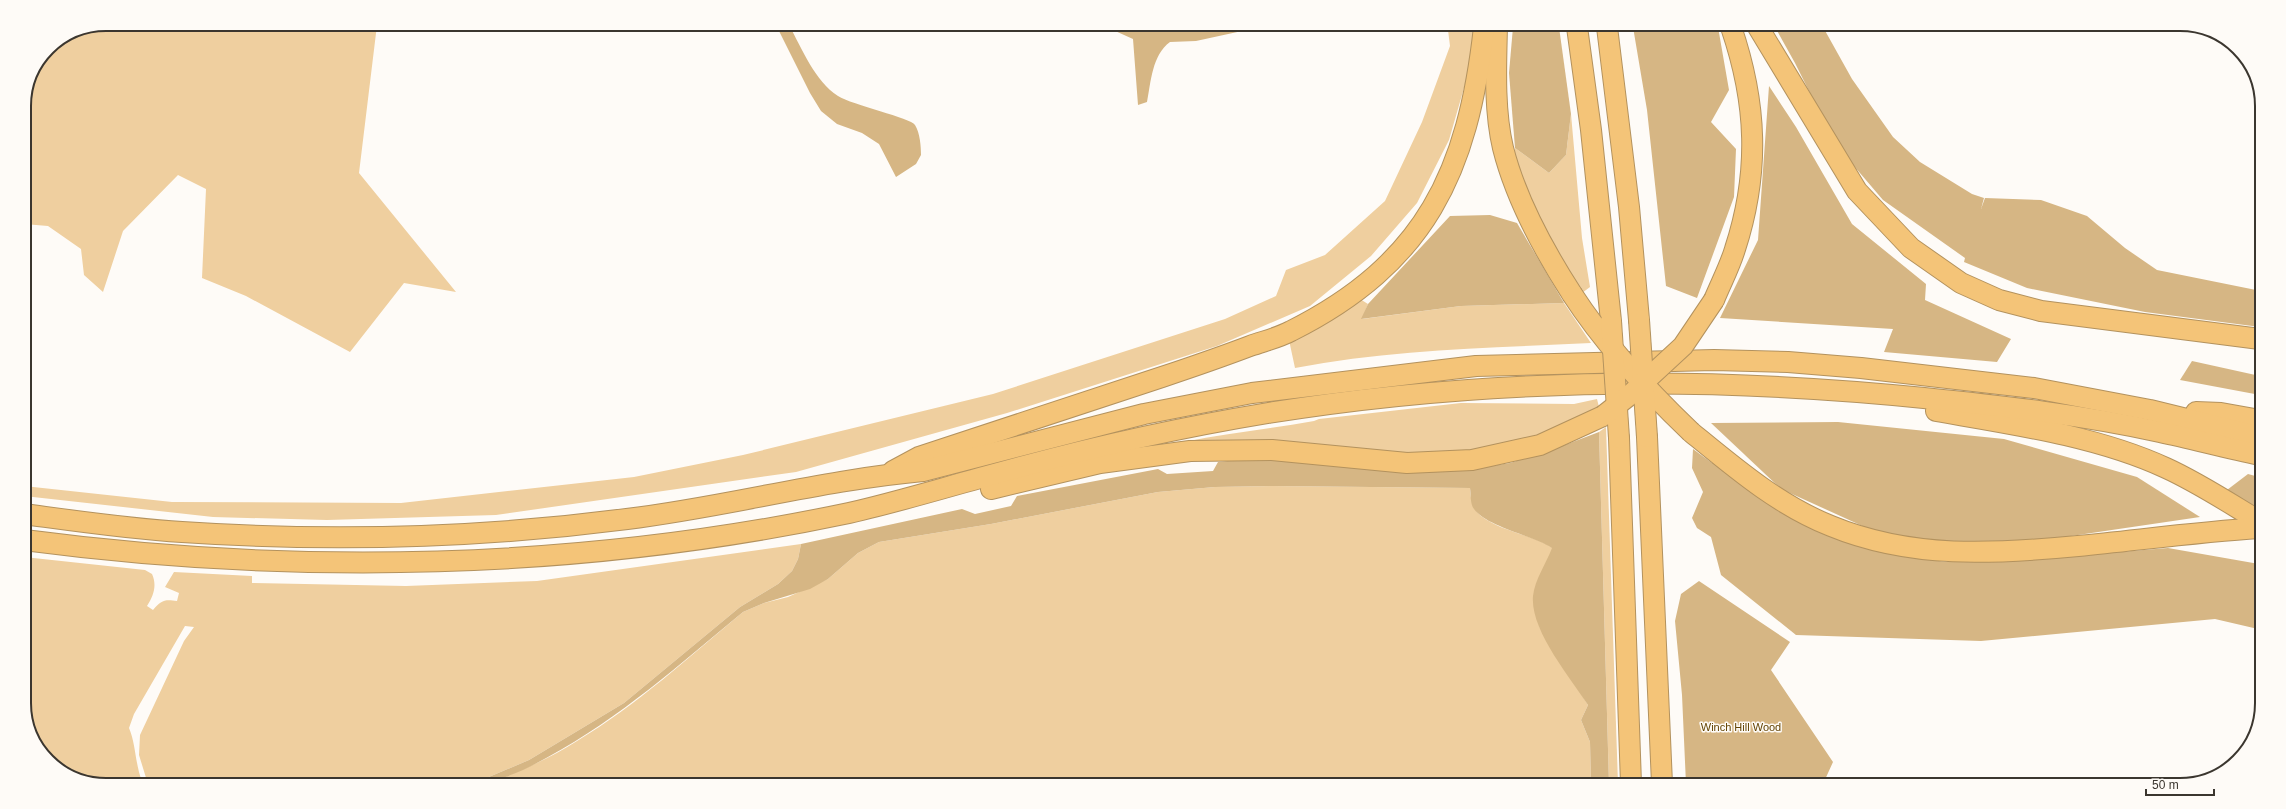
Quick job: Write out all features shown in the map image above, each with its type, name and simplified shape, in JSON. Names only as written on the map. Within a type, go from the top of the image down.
[{"type":"highway","points":[[886,474],[919,457],[1199,365],[1289,332],[1335,307],[1361,289],[1393,260],[1422,224],[1446,184],[1462,143],[1472,105],[1483,31]]},
{"type":"highway","points":[[1497,31],[1499,117],[1503,148],[1529,218],[1572,294],[1623,362],[1646,389],[1691,432],[1745,476],[1804,514],[1860,537],[1913,549],[1976,553],[2018,552],[2255,526]]},
{"type":"highway","points":[[1578,31],[1591,130],[1612,321],[1619,438],[1631,778]]},
{"type":"highway","points":[[1607,31],[1629,207],[1639,320],[1647,437],[1662,778]]},
{"type":"highway","points":[[940,490],[976,492],[1100,463],[1190,451],[1272,450],[1407,463],[1472,460],[1540,445],[1602,416],[1631,394],[1678,351],[1714,300],[1735,249],[1750,185],[1754,139],[1750,103],[1741,55],[1732,31]]},
{"type":"highway","points":[[1760,31],[1857,191],[1911,248],[1961,283],[1999,300],[2041,311],[2255,338]]},
{"type":"highway","points":[[31,515],[181,532],[287,536],[400,536],[515,532],[677,513],[886,474],[923,471],[1144,414],[1252,393],[1476,366],[1714,360],[1788,362],[1862,368],[2034,388],[2150,410],[2255,436]]},
{"type":"highway","points":[[31,541],[165,555],[288,562],[399,562],[535,556],[638,547],[847,513],[940,490],[974,479],[1088,450],[1170,432],[1269,413],[1374,399],[1479,390],[1608,383],[1788,386],[1847,390],[2004,406],[2158,431],[2255,455]]},
{"type":"highway","points":[[1847,390],[1902,406],[1986,420],[2084,440],[2132,455],[2166,468],[2255,525]]},
{"type":"highway","points":[[2150,410],[2221,413],[2255,419]]},
{"type":"shaded area","points":[[106,31],[376,31],[359,173],[456,292],[404,283],[350,352],[246,296],[202,278],[206,189],[178,175],[123,231],[103,292],[84,275],[81,249],[48,226],[31,225],[32,91],[44,64],[56,50],[68,41],[91,32]]},
{"type":"shaded area","points":[[1448,31],[1474,31],[1468,74],[1449,140],[1417,203],[1371,256],[1310,306],[1217,346],[1007,413],[796,472],[496,515],[327,520],[213,517],[31,497],[31,487],[172,502],[401,503],[634,477],[743,455],[993,394],[1225,319],[1276,296],[1286,270],[1325,255],[1385,201],[1422,122],[1450,46]]},
{"type":"shaded area","points":[[1571,114],[1582,238],[1590,287],[1582,293],[1552,245],[1530,201],[1514,154],[1515,148],[1549,173],[1566,155]]},
{"type":"shaded area","points":[[1360,299],[1368,304],[1362,319],[1461,306],[1564,303],[1591,343],[1405,353],[1295,368],[1289,340]]},
{"type":"shaded area","points":[[1597,399],[1599,407],[1533,439],[1493,449],[1410,455],[1184,442],[1298,424],[1319,419],[1461,403],[1574,404]]},
{"type":"shaded area","points":[[1606,427],[1618,778],[1609,778],[1599,432]]},
{"type":"shaded area","points":[[1272,486],[1470,488],[1472,503],[1481,516],[1498,526],[1535,539],[1553,548],[1548,561],[1539,626],[1588,705],[1581,720],[1590,742],[1591,778],[501,778],[547,758],[567,747],[621,712],[662,680],[743,612],[764,603],[788,597],[828,579],[858,553],[879,542],[991,524],[1158,492],[1215,487]]},
{"type":"shaded area","points":[[801,544],[798,559],[792,571],[778,584],[740,607],[624,703],[529,760],[486,778],[146,778],[139,755],[140,735],[184,641],[194,627],[185,626],[134,714],[129,728],[141,778],[91,777],[73,770],[56,759],[46,749],[41,741],[32,718],[31,558],[145,570],[152,574],[154,578],[153,594],[147,606],[153,610],[158,604],[164,601],[177,601],[179,593],[165,587],[174,572],[252,576],[252,583],[406,586],[537,581]]},
{"type":"green space","points":[[779,31],[792,31],[804,54],[822,82],[838,96],[845,100],[911,122],[915,125],[919,136],[921,151],[921,155],[916,164],[896,177],[879,144],[862,133],[837,124],[821,111],[810,93]]},
{"type":"green space","points":[[1115,31],[1242,31],[1196,41],[1170,42],[1164,47],[1156,61],[1151,78],[1147,102],[1138,105],[1133,39]]},
{"type":"green space","points":[[1513,31],[1560,31],[1571,114],[1566,155],[1549,173],[1515,148],[1509,73]]},
{"type":"green space","points":[[1634,31],[1719,31],[1729,90],[1711,122],[1736,149],[1734,197],[1697,298],[1666,286],[1647,110]]},
{"type":"green space","points":[[1777,31],[1825,31],[1852,79],[1893,137],[1920,162],[1972,194],[1984,198],[1981,209],[1985,198],[2041,200],[2087,216],[2125,248],[2157,270],[2255,290],[2255,326],[2145,312],[2027,288],[1964,262],[1965,258],[1883,200],[1836,145]]},
{"type":"green space","points":[[1769,86],[1796,127],[1852,224],[1926,284],[1925,300],[2011,339],[1997,362],[1884,352],[1893,329],[1720,318],[1758,240]]},
{"type":"green space","points":[[1490,215],[1517,223],[1564,303],[1461,306],[1361,319],[1368,304],[1450,216]]},
{"type":"green space","points":[[2192,361],[2255,375],[2255,394],[2180,380]]},
{"type":"green space","points":[[1838,422],[2004,439],[2137,477],[2200,517],[2044,540],[1948,544],[1900,536],[1869,529],[1781,489],[1711,423]]},
{"type":"green space","points":[[1599,432],[1609,778],[1591,778],[1590,742],[1581,720],[1588,705],[1544,638],[1534,609],[1534,590],[1552,548],[1499,526],[1480,515],[1472,505],[1470,488],[1272,486],[1215,487],[1158,492],[991,524],[879,542],[858,553],[828,579],[810,589],[764,603],[743,612],[625,708],[574,742],[540,762],[514,774],[502,778],[486,778],[529,760],[624,703],[740,607],[778,584],[792,571],[798,559],[801,544],[962,509],[975,514],[1011,506],[1017,496],[1158,469],[1167,474],[1213,471],[1218,462],[1255,458],[1472,469],[1510,463],[1549,451]]},
{"type":"green space","points":[[1693,449],[1712,463],[1714,461],[1854,544],[1900,556],[1947,562],[1997,562],[2168,548],[2255,563],[2255,628],[2215,619],[1981,641],[1796,635],[1721,575],[1711,537],[1697,528],[1692,518],[1703,492],[1692,468]]},
{"type":"green space","points":[[2248,474],[2255,476],[2255,511],[2227,490]]},
{"type":"green space","name":"Winch Hill Wood","points":[[1699,581],[1790,642],[1771,670],[1833,762],[1826,778],[1686,778],[1682,695],[1675,621],[1681,594]]}]
